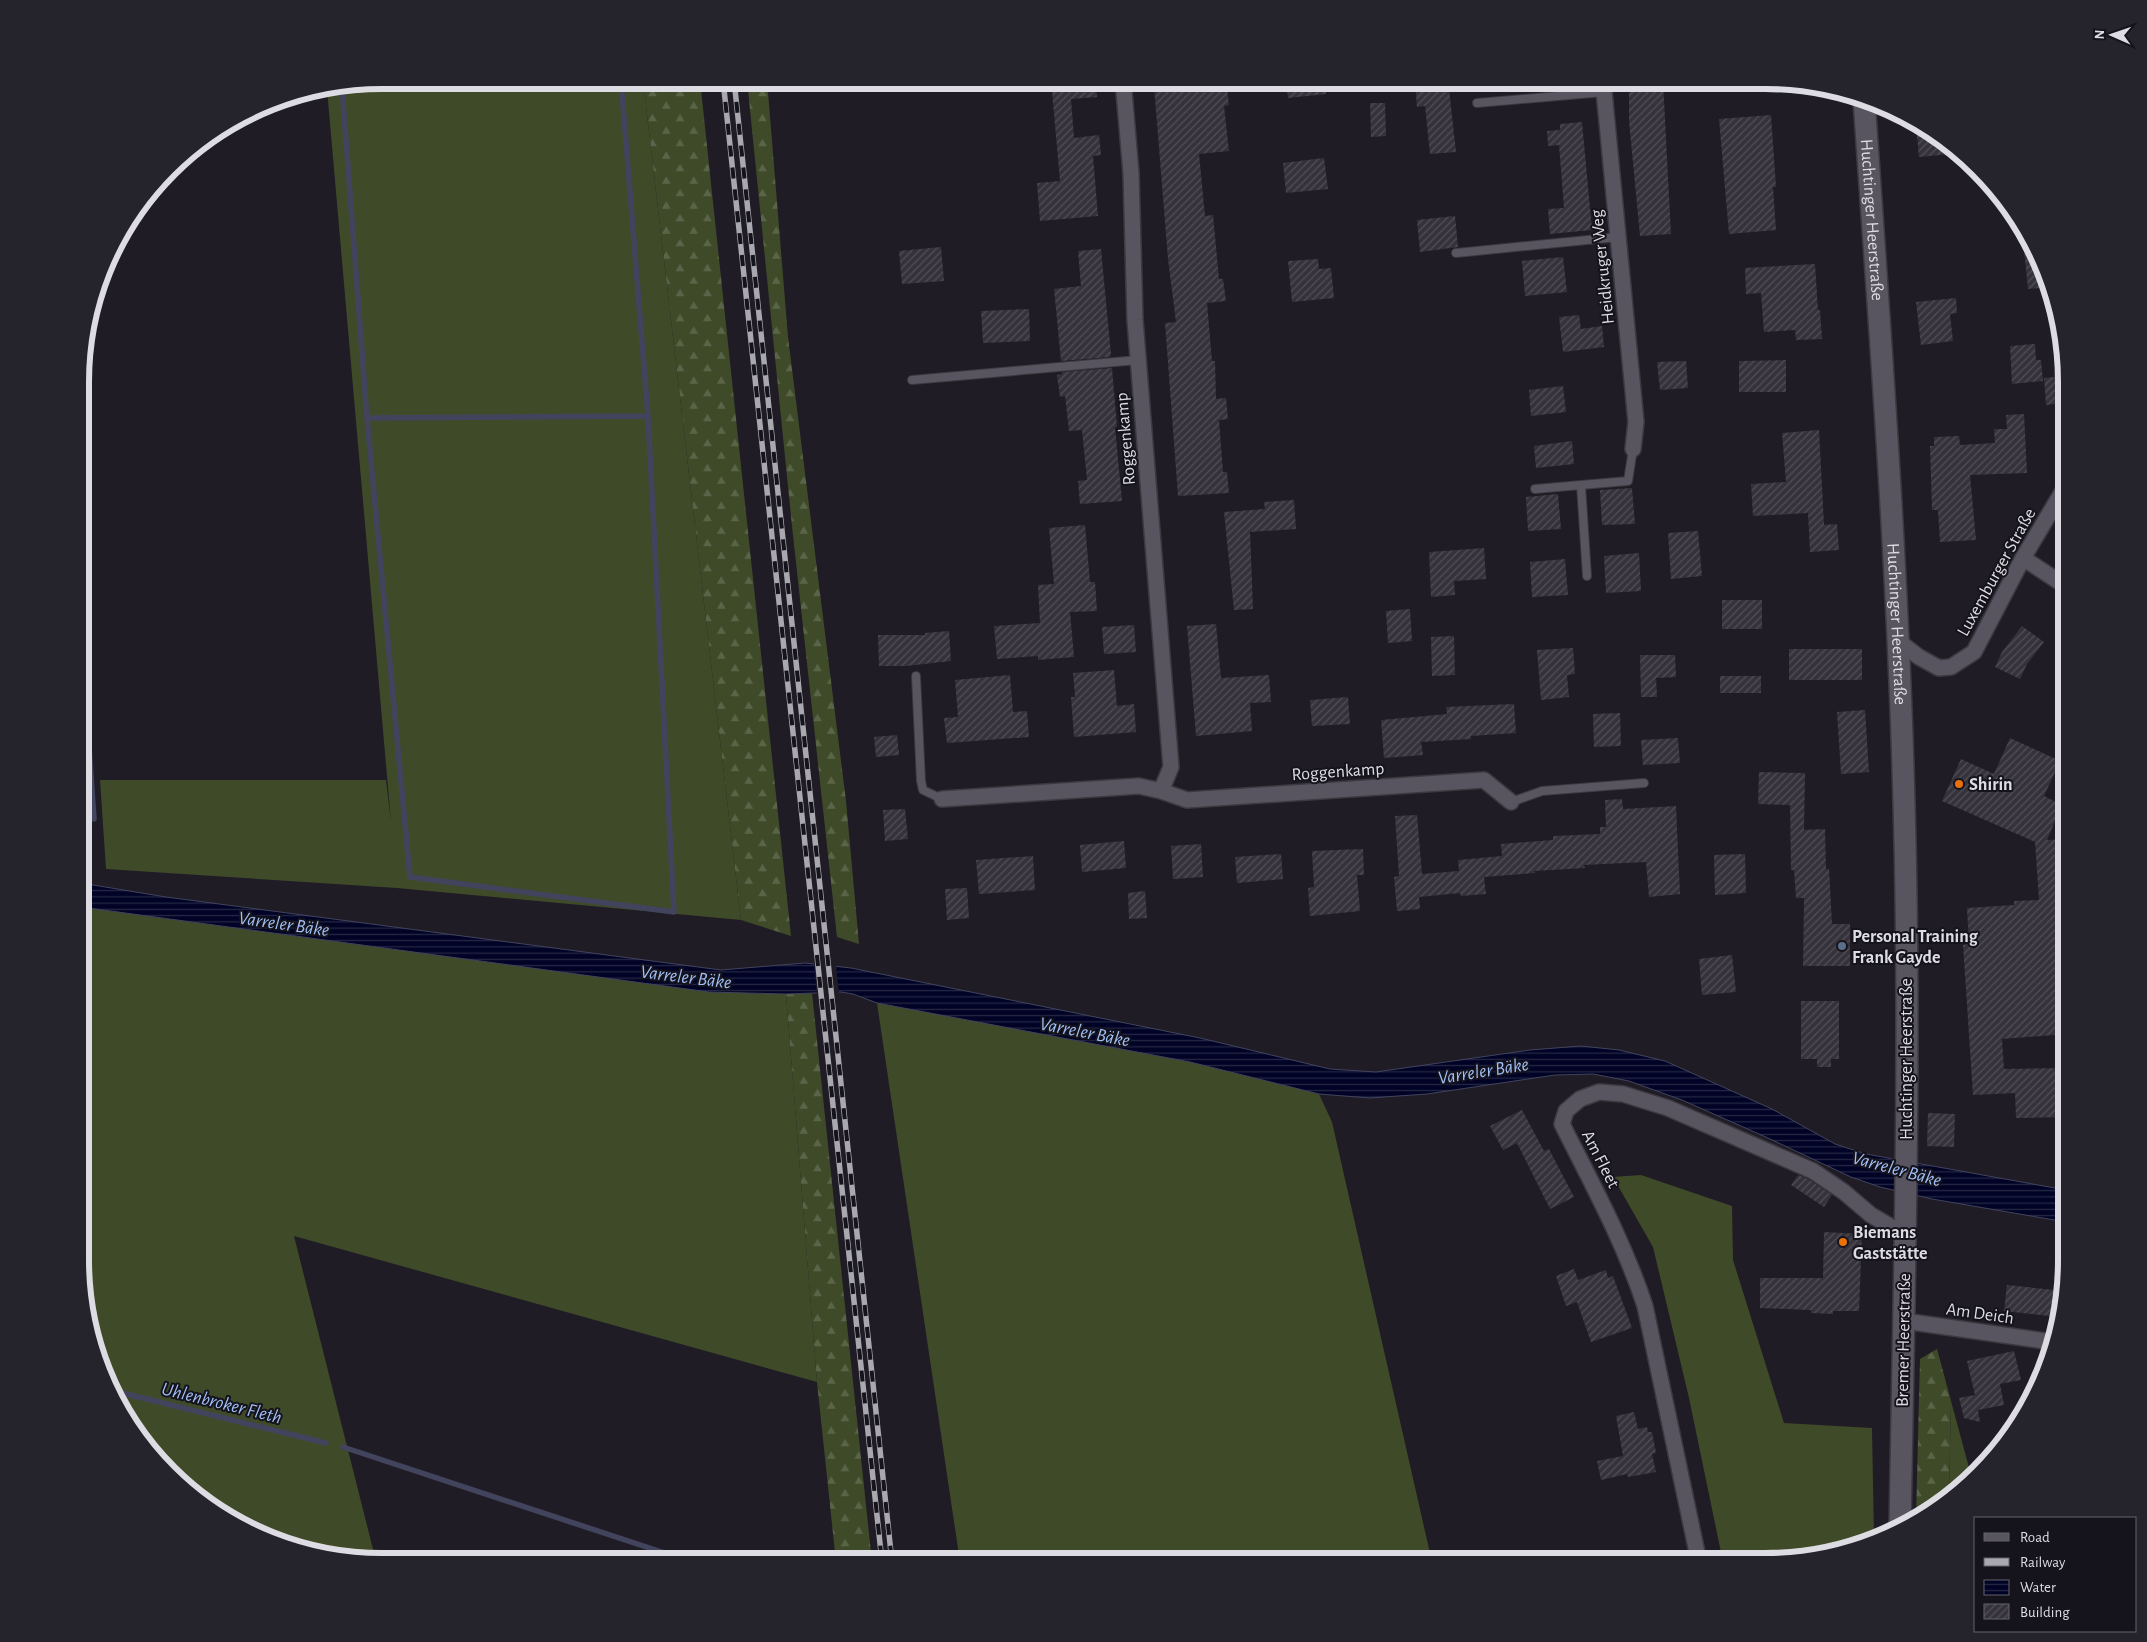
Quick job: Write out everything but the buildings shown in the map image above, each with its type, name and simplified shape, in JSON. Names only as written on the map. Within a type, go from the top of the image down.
[{"type":"main road","name":"Huchtinger Heerstraße","points":[[1864,106],[1894,562],[1904,804],[1907,1155]]},
{"type":"main road","name":"Bremer Heerstraße","points":[[1900,1520],[1907,1155]]},
{"type":"street","name":"Roggenkamp","points":[[1124,89],[1131,173],[1135,320],[1171,767],[1161,792]]},
{"type":"street","name":"Heidkruger Weg","points":[[1604,89],[1636,422],[1633,449]]},
{"type":"street","name":"Luxemburger Straße","points":[[1897,640],[1919,657],[1939,668],[1951,667],[1974,652],[2023,558],[2058,499]]},
{"type":"street","points":[[2023,558],[2058,581]]},
{"type":"street","name":"Roggenkamp","points":[[942,799],[1139,786],[1187,800],[1484,780],[1511,802]]},
{"type":"street","name":"Am Fleet","points":[[1698,1553],[1645,1306],[1633,1268],[1621,1241],[1562,1124],[1566,1111],[1580,1098],[1599,1092],[1623,1094],[1668,1108],[1812,1171],[1844,1192],[1871,1215],[1905,1235]]},
{"type":"street","name":"Am Deich","points":[[1904,1321],[2047,1341]]},
{"type":"lane","points":[[1477,103],[1582,89]]},
{"type":"lane","points":[[1456,253],[1618,237]]},
{"type":"lane","points":[[912,380],[1138,360]]},
{"type":"lane","points":[[1535,489],[1628,481],[1633,449]]},
{"type":"lane","points":[[1581,485],[1588,576]]},
{"type":"lane","points":[[916,676],[920,781],[923,790],[942,799]]},
{"type":"lane","points":[[1511,802],[1542,791],[1644,783]]},
{"type":"green space","points":[[362,89],[644,89],[741,920],[397,888],[106,869],[100,780],[386,780],[391,822],[327,94]]},
{"type":"green space","points":[[644,89],[701,89],[791,936],[741,920]]},
{"type":"green space","points":[[748,89],[768,89],[788,337],[846,801],[859,944],[837,937],[792,526]]},
{"type":"green space","points":[[89,908],[709,992],[786,994],[817,1382],[294,1236],[374,1553],[325,1548],[288,1538],[235,1514],[203,1493],[149,1439],[128,1407],[111,1372],[94,1317],[89,1280]]},
{"type":"green space","points":[[812,993],[871,1553],[835,1553],[817,1382],[786,994]]},
{"type":"green space","points":[[877,1003],[1190,1062],[1319,1094],[1332,1122],[1430,1553],[959,1553]]},
{"type":"green space","points":[[1641,1175],[1732,1206],[1733,1260],[1784,1423],[1872,1428],[1874,1532],[1841,1543],[1804,1551],[1785,1553],[1721,1553],[1689,1398],[1653,1247],[1613,1177]]},
{"type":"green space","points":[[1937,1349],[1951,1401],[1949,1489],[1916,1511],[1920,1359]]},
{"type":"green space","points":[[1951,1401],[1970,1469],[1949,1489]]},
{"type":"water","name":"Varreler Bäke","points":[[89,884],[166,897],[721,970],[805,963],[851,968],[1200,1038],[1330,1069],[1376,1072],[1530,1050],[1581,1046],[1619,1050],[1665,1061],[1772,1109],[1835,1144],[1866,1154],[2058,1189],[2058,1221],[1932,1199],[1880,1187],[1851,1177],[1682,1100],[1629,1081],[1593,1074],[1555,1075],[1427,1094],[1370,1098],[1319,1094],[1190,1062],[877,1003],[853,994],[841,992],[786,994],[709,992],[89,908]]},
{"type":"pier","points":[[814,962],[836,964],[839,994],[817,995]]},
{"type":"waterway","points":[[342,91],[367,418],[410,877],[674,912],[648,416],[622,89]]},
{"type":"waterway","points":[[367,418],[648,416]]},
{"type":"waterway","points":[[89,746],[94,819]]},
{"type":"waterway","name":"Uhlenbroker Fleth","points":[[120,1393],[326,1443]]},
{"type":"waterway","points":[[343,1447],[665,1553]]},
{"type":"railway","points":[[724,89],[881,1553]]},
{"type":"railway","points":[[735,89],[891,1553]]},
{"type":"place","name":"Shirin","points":[[1959,784]]},
{"type":"place","name":"Personal Training Frank Gayde","points":[[1842,946]]},
{"type":"place","name":"Biemans Gaststätte","points":[[1843,1242]]}]
